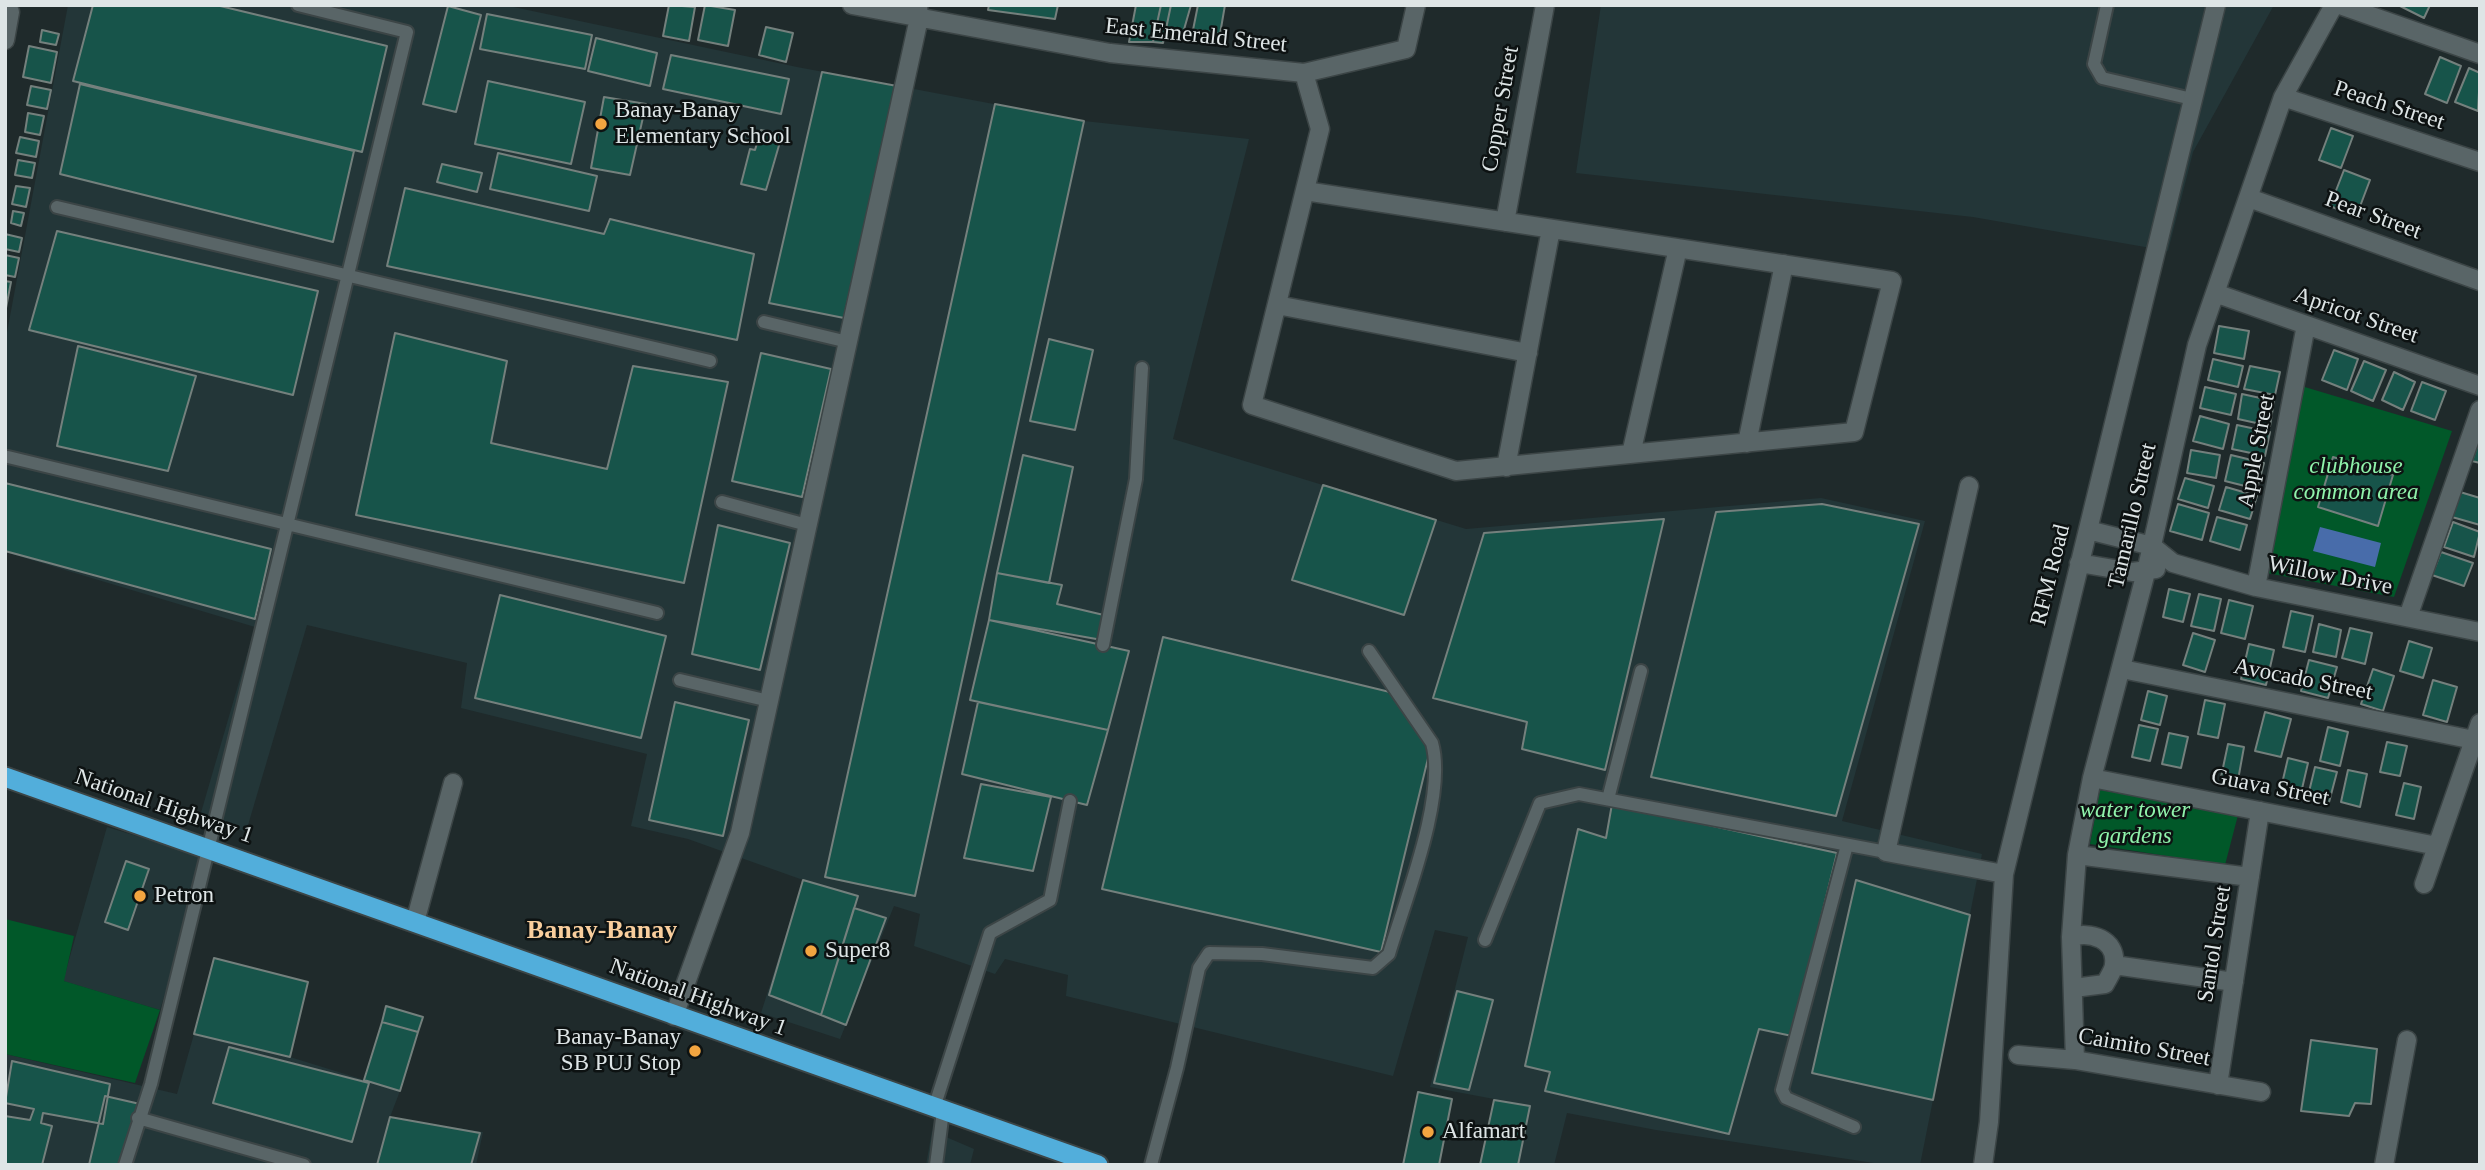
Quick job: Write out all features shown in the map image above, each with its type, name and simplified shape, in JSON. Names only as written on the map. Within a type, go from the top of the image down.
[{"type":"highway","name":"National Highway 1","points":[[5,777],[1098,1165]]},
{"type":"street","name":"East Emerald Street","points":[[852,5],[918,12],[1110,53],[1304,73],[1406,49],[1416,5]]},
{"type":"street","name":"Copper Street","points":[[1505,222],[1545,5]]},
{"type":"street","name":"RFM Road","points":[[1983,1165],[1989,1122],[2004,874],[2216,5]]},
{"type":"street","name":"Tamarillo Street","points":[[2075,1060],[2071,937],[2077,855],[2092,778],[2146,572],[2197,345],[2283,97],[2334,5]]},
{"type":"street","points":[[2340,5],[2480,54]]},
{"type":"street","points":[[5,40],[10,12]]},
{"type":"street","points":[[674,1016],[740,833],[918,12]]},
{"type":"street","points":[[1304,73],[1320,129],[1252,405],[1456,471],[1854,432],[1892,281],[1305,191]]},
{"type":"street","name":"Peach Street","points":[[2283,97],[2480,162]]},
{"type":"street","name":"Pear Street","points":[[2249,198],[2480,281]]},
{"type":"street","points":[[1506,467],[1551,229]]},
{"type":"street","points":[[1631,454],[1678,248]]},
{"type":"street","points":[[1747,443],[1784,264]]},
{"type":"street","name":"Apricot Street","points":[[2215,293],[2480,386]]},
{"type":"street","points":[[1277,305],[1528,353]]},
{"type":"street","name":"Apple Street","points":[[2256,587],[2306,325]]},
{"type":"street","points":[[2408,617],[2480,410]]},
{"type":"street","points":[[1969,486],[1886,852],[2004,874]]},
{"type":"street","points":[[2088,530],[2152,546],[2172,564]]},
{"type":"street","points":[[2079,564],[2146,572],[2172,564]]},
{"type":"street","name":"Willow Drive","points":[[2172,564],[2256,587],[2480,632]]},
{"type":"street","name":"Avocado Street","points":[[2122,669],[2477,731]]},
{"type":"street","points":[[2424,884],[2477,731]]},
{"type":"street","name":"Guava Street","points":[[2092,778],[2437,846]]},
{"type":"street","points":[[415,922],[453,783]]},
{"type":"street","name":"Santol Street","points":[[2218,1085],[2260,811]]},
{"type":"street","points":[[2077,855],[2250,877]]},
{"type":"street","points":[[2071,937],[2083,933],[2104,939],[2113,951],[2115,965],[2105,984],[2074,988]]},
{"type":"street","points":[[2115,965],[2234,982]]},
{"type":"street","points":[[2384,1165],[2407,1040]]},
{"type":"street","name":"Caimito Street","points":[[2018,1055],[2075,1060],[2261,1092]]},
{"type":"lane","points":[[125,1165],[151,1084],[407,32],[298,5]]},
{"type":"lane","points":[[2107,5],[2094,64],[2102,78],[2192,100]]},
{"type":"lane","points":[[57,207],[710,362]]},
{"type":"lane","points":[[764,322],[848,342]]},
{"type":"lane","points":[[1103,645],[1136,479],[1142,368]]},
{"type":"lane","points":[[8,457],[657,613]]},
{"type":"lane","points":[[722,502],[807,525]]},
{"type":"lane","points":[[1151,1165],[1177,1068],[1199,968],[1209,953],[1262,954],[1373,968],[1389,954],[1430,817],[1436,758],[1432,743],[1369,651]]},
{"type":"lane","points":[[1608,799],[1641,671]]},
{"type":"lane","points":[[680,680],[769,701]]},
{"type":"lane","points":[[1485,940],[1540,803],[1579,794],[1886,852]]},
{"type":"lane","points":[[936,1165],[938,1109],[990,933],[1050,900],[1070,801]]},
{"type":"lane","points":[[1847,845],[1782,1090],[1786,1098],[1854,1127]]},
{"type":"lane","points":[[138,1118],[304,1165]]},
{"type":"shaded area","points":[[68,5],[504,5],[797,67],[1084,121],[1249,139],[1173,439],[1466,529],[1821,498],[1925,521],[1842,821],[1982,854],[1920,1165],[1887,1165],[1656,1130],[1567,1113],[1554,1165],[1479,1165],[1494,1099],[1430,1087],[1468,937],[1435,930],[1393,1076],[1066,996],[1068,975],[1005,959],[995,974],[914,946],[920,914],[894,906],[840,1039],[761,1013],[803,880],[688,839],[631,826],[647,754],[461,708],[467,663],[307,625],[246,832],[200,816],[255,627],[5,552],[5,343]]},
{"type":"shaded area","points":[[1601,5],[2274,5],[2193,152],[2168,251],[1973,217],[1576,173]]},
{"type":"shaded area","name":"Petron","points":[[107,827],[206,857],[160,1010],[63,981]]},
{"type":"shaded area","points":[[194,1034],[290,1057],[400,1091],[390,1117],[483,1132],[476,1165],[5,1165],[5,1054],[177,1094]]},
{"type":"shaded area","points":[[932,1131],[974,1149],[970,1165],[926,1165]]},
{"type":"green space","name":"clubhouse common area","points":[[2298,385],[2452,431],[2394,597],[2262,572]]},
{"type":"green space","name":"water tower gardens","points":[[2100,790],[2238,815],[2225,865],[2090,844]]},
{"type":"green space","points":[[5,919],[74,936],[64,981],[160,1010],[135,1083],[5,1054]]},
{"type":"water","points":[[2320,527],[2381,543],[2375,567],[2313,551]]},
{"type":"building","points":[[93,5],[216,5],[387,46],[362,152],[73,81]]},
{"type":"building","points":[[669,5],[695,7],[689,41],[663,36]]},
{"type":"building","points":[[705,5],[735,10],[728,46],[698,40]]},
{"type":"building","points":[[989,5],[1058,5],[1055,19],[988,10]]},
{"type":"building","points":[[1136,5],[1161,5],[1153,42],[1129,42]]},
{"type":"building","points":[[1161,5],[1171,5],[1163,43],[1153,42]]},
{"type":"building","points":[[1171,5],[1191,5],[1183,33],[1166,29]]},
{"type":"building","points":[[1198,5],[1225,5],[1220,34],[1193,30]]},
{"type":"building","points":[[2398,5],[2430,5],[2424,18]]},
{"type":"building","points":[[448,6],[481,15],[456,112],[423,104]]},
{"type":"building","points":[[487,14],[592,35],[585,69],[480,49]]},
{"type":"building","points":[[766,27],[793,33],[786,62],[759,55]]},
{"type":"building","points":[[42,30],[59,34],[56,45],[40,42]]},
{"type":"building","points":[[596,38],[657,53],[650,86],[588,71]]},
{"type":"building","points":[[29,46],[57,52],[51,83],[23,77]]},
{"type":"building","points":[[671,55],[789,79],[781,114],[663,89]]},
{"type":"building","points":[[2440,57],[2461,66],[2447,103],[2425,94]]},
{"type":"building","points":[[2469,68],[2480,73],[2478,111],[2455,102]]},
{"type":"building","points":[[822,72],[897,86],[844,318],[769,303]]},
{"type":"building","points":[[488,81],[585,102],[571,164],[475,144]]},
{"type":"building","points":[[80,84],[354,151],[333,242],[60,174]]},
{"type":"building","points":[[31,86],[51,90],[47,109],[27,105]]},
{"type":"building","points":[[604,97],[646,104],[630,175],[591,168]]},
{"type":"building","points":[[995,104],[1084,121],[915,896],[825,877]]},
{"type":"building","points":[[28,113],[44,116],[40,135],[25,132]]},
{"type":"building","points":[[2331,128],[2353,136],[2341,168],[2319,160]]},
{"type":"building","points":[[761,130],[782,135],[766,190],[741,184],[750,149],[755,150]]},
{"type":"building","points":[[20,137],[39,141],[36,157],[16,153]]},
{"type":"building","points":[[498,153],[597,176],[589,211],[490,189]]},
{"type":"building","points":[[18,160],[35,163],[32,178],[15,175]]},
{"type":"building","points":[[442,164],[482,173],[477,192],[437,182]]},
{"type":"building","points":[[2344,170],[2370,180],[2356,217],[2330,206]]},
{"type":"building","points":[[16,186],[30,188],[26,207],[12,204]]},
{"type":"building","points":[[405,188],[604,234],[610,219],[754,254],[737,340],[387,266]]},
{"type":"building","points":[[13,211],[24,213],[21,226],[11,223]]},
{"type":"building","points":[[57,231],[318,291],[293,395],[29,330]]},
{"type":"building","points":[[5,234],[22,238],[19,252],[5,249]]},
{"type":"building","points":[[5,255],[19,258],[15,277],[5,275]]},
{"type":"building","points":[[5,281],[11,282],[6,308],[5,308]]},
{"type":"building","points":[[2219,326],[2249,331],[2244,359],[2214,353]]},
{"type":"building","points":[[395,333],[507,361],[491,443],[607,469],[633,366],[728,382],[684,583],[356,515]]},
{"type":"building","points":[[1049,339],[1093,350],[1075,430],[1030,421]]},
{"type":"building","points":[[78,346],[196,376],[168,471],[57,446]]},
{"type":"building","points":[[2334,350],[2358,359],[2347,390],[2322,380]]},
{"type":"building","points":[[761,353],[831,369],[802,497],[732,481]]},
{"type":"building","points":[[2213,359],[2243,366],[2238,387],[2208,380]]},
{"type":"building","points":[[2364,361],[2386,370],[2373,401],[2351,391]]},
{"type":"building","points":[[2250,366],[2280,372],[2275,395],[2244,389]]},
{"type":"building","points":[[2394,372],[2415,382],[2403,410],[2382,400]]},
{"type":"building","points":[[2422,382],[2446,391],[2435,420],[2411,411]]},
{"type":"building","points":[[2205,387],[2236,394],[2231,415],[2200,408]]},
{"type":"building","points":[[2242,394],[2274,401],[2270,426],[2238,419]]},
{"type":"building","points":[[2200,416],[2229,424],[2223,449],[2193,441]]},
{"type":"building","points":[[2237,425],[2270,432],[2265,456],[2232,449]]},
{"type":"building","points":[[2480,437],[2480,463],[2472,461]]},
{"type":"building","points":[[2191,450],[2220,455],[2216,478],[2187,473]]},
{"type":"building","points":[[1023,455],[1073,467],[1049,583],[997,573]]},
{"type":"building","points":[[2231,455],[2264,463],[2257,489],[2225,481]]},
{"type":"building","points":[[2333,457],[2393,475],[2378,526],[2318,507]]},
{"type":"building","points":[[2185,478],[2214,486],[2208,508],[2178,499]]},
{"type":"building","points":[[5,483],[271,549],[255,619],[5,551]]},
{"type":"building","points":[[1323,485],[1436,520],[1404,615],[1292,580]]},
{"type":"building","points":[[2226,487],[2257,496],[2250,519],[2219,510]]},
{"type":"building","points":[[2460,492],[2480,498],[2480,525],[2452,517]]},
{"type":"building","points":[[1822,504],[1919,524],[1836,816],[1651,777],[1716,512]]},
{"type":"building","points":[[2178,504],[2209,513],[2202,540],[2170,531]]},
{"type":"building","points":[[2217,517],[2247,525],[2240,550],[2210,541]]},
{"type":"building","points":[[1664,519],[1605,770],[1522,749],[1527,722],[1433,698],[1484,533]]},
{"type":"building","points":[[2453,522],[2480,532],[2474,557],[2444,547]]},
{"type":"building","points":[[718,525],[790,543],[760,670],[692,654]]},
{"type":"building","points":[[2441,552],[2473,563],[2464,586],[2432,575]]},
{"type":"building","points":[[997,573],[1062,585],[1057,604],[1108,616],[1102,640],[989,620]]},
{"type":"building","points":[[2169,589],[2190,594],[2183,622],[2163,617]]},
{"type":"building","points":[[2199,594],[2221,599],[2214,631],[2191,626]]},
{"type":"building","points":[[500,595],[666,636],[641,738],[475,698]]},
{"type":"building","points":[[2229,600],[2253,606],[2245,639],[2221,633]]},
{"type":"building","points":[[2291,611],[2313,616],[2305,652],[2283,647]]},
{"type":"building","points":[[989,620],[1129,651],[1108,730],[970,700]]},
{"type":"building","points":[[2319,624],[2341,630],[2336,657],[2313,652]]},
{"type":"building","points":[[2350,628],[2372,633],[2365,664],[2342,658]]},
{"type":"building","points":[[2193,633],[2215,640],[2205,672],[2183,665]]},
{"type":"building","points":[[1163,637],[1398,694],[1431,746],[1381,952],[1102,889]]},
{"type":"building","points":[[2409,641],[2432,648],[2423,678],[2400,671]]},
{"type":"building","points":[[2249,644],[2274,650],[2266,685],[2241,679]]},
{"type":"building","points":[[2309,660],[2337,667],[2328,698],[2301,691]]},
{"type":"building","points":[[2373,669],[2394,676],[2383,711],[2361,704]]},
{"type":"building","points":[[2433,680],[2457,687],[2447,722],[2423,715]]},
{"type":"building","points":[[2148,691],[2167,696],[2160,725],[2141,720]]},
{"type":"building","points":[[2205,700],[2225,704],[2218,738],[2198,734]]},
{"type":"building","points":[[675,702],[749,720],[723,836],[649,820]]},
{"type":"building","points":[[978,702],[1108,730],[1087,805],[962,774]]},
{"type":"building","points":[[2265,712],[2291,719],[2281,757],[2255,751]]},
{"type":"building","points":[[2139,725],[2158,729],[2150,761],[2132,757]]},
{"type":"building","points":[[2328,727],[2348,732],[2340,766],[2320,761]]},
{"type":"building","points":[[2169,733],[2188,737],[2181,768],[2162,764]]},
{"type":"building","points":[[2387,742],[2407,746],[2400,776],[2380,772]]},
{"type":"building","points":[[2228,744],[2244,747],[2238,780],[2221,777]]},
{"type":"building","points":[[2288,758],[2308,763],[2301,793],[2281,788]]},
{"type":"building","points":[[2315,767],[2337,772],[2328,806],[2307,800]]},
{"type":"building","points":[[2348,770],[2367,774],[2360,807],[2341,802]]},
{"type":"building","points":[[2404,783],[2421,787],[2414,819],[2396,815]]},
{"type":"building","points":[[981,784],[1051,797],[1033,871],[964,858]]},
{"type":"building","points":[[1612,804],[1837,853],[1792,1036],[1759,1029],[1729,1134],[1545,1091],[1550,1072],[1525,1066],[1578,829],[1606,838]]},
{"type":"building","points":[[126,861],[149,869],[128,930],[105,922]]},
{"type":"building","name":"Super8","points":[[803,880],[858,896],[821,1015],[769,995]]},
{"type":"building","points":[[1856,880],[1970,915],[1933,1100],[1812,1073]]},
{"type":"building","points":[[854,908],[886,918],[846,1025],[821,1015]]},
{"type":"building","points":[[214,958],[308,982],[290,1057],[194,1034]]},
{"type":"building","points":[[1457,991],[1493,1000],[1469,1090],[1434,1083]]},
{"type":"building","points":[[386,1006],[423,1017],[418,1032],[382,1022]]},
{"type":"building","points":[[382,1022],[418,1032],[400,1091],[364,1080]]},
{"type":"building","points":[[2311,1040],[2377,1049],[2371,1104],[2355,1103],[2349,1116],[2301,1111]]},
{"type":"building","points":[[229,1047],[369,1083],[352,1142],[213,1103]]},
{"type":"building","points":[[12,1061],[110,1084],[103,1124],[43,1113],[41,1123],[52,1126],[42,1165],[5,1165],[5,1116],[30,1120],[34,1109],[5,1103]]},
{"type":"building","name":"Alfamart","points":[[1418,1092],[1452,1099],[1439,1165],[1403,1165]]},
{"type":"building","points":[[105,1096],[140,1104],[123,1165],[89,1165]]},
{"type":"building","points":[[1494,1100],[1530,1106],[1518,1165],[1480,1165]]},
{"type":"building","points":[[390,1117],[480,1133],[471,1165],[377,1165]]},
{"type":"place","name":"Banay-Banay Elementary School","points":[[601,124]]},
{"type":"place","name":"Petron","points":[[140,896]]},
{"type":"place","name":"Super8","points":[[811,951]]},
{"type":"place","name":"Banay-Banay SB PUJ Stop","points":[[695,1051]]},
{"type":"place","name":"Alfamart","points":[[1428,1132]]},
{"type":"district","name":"Banay-Banay","points":[[602,931]]}]
